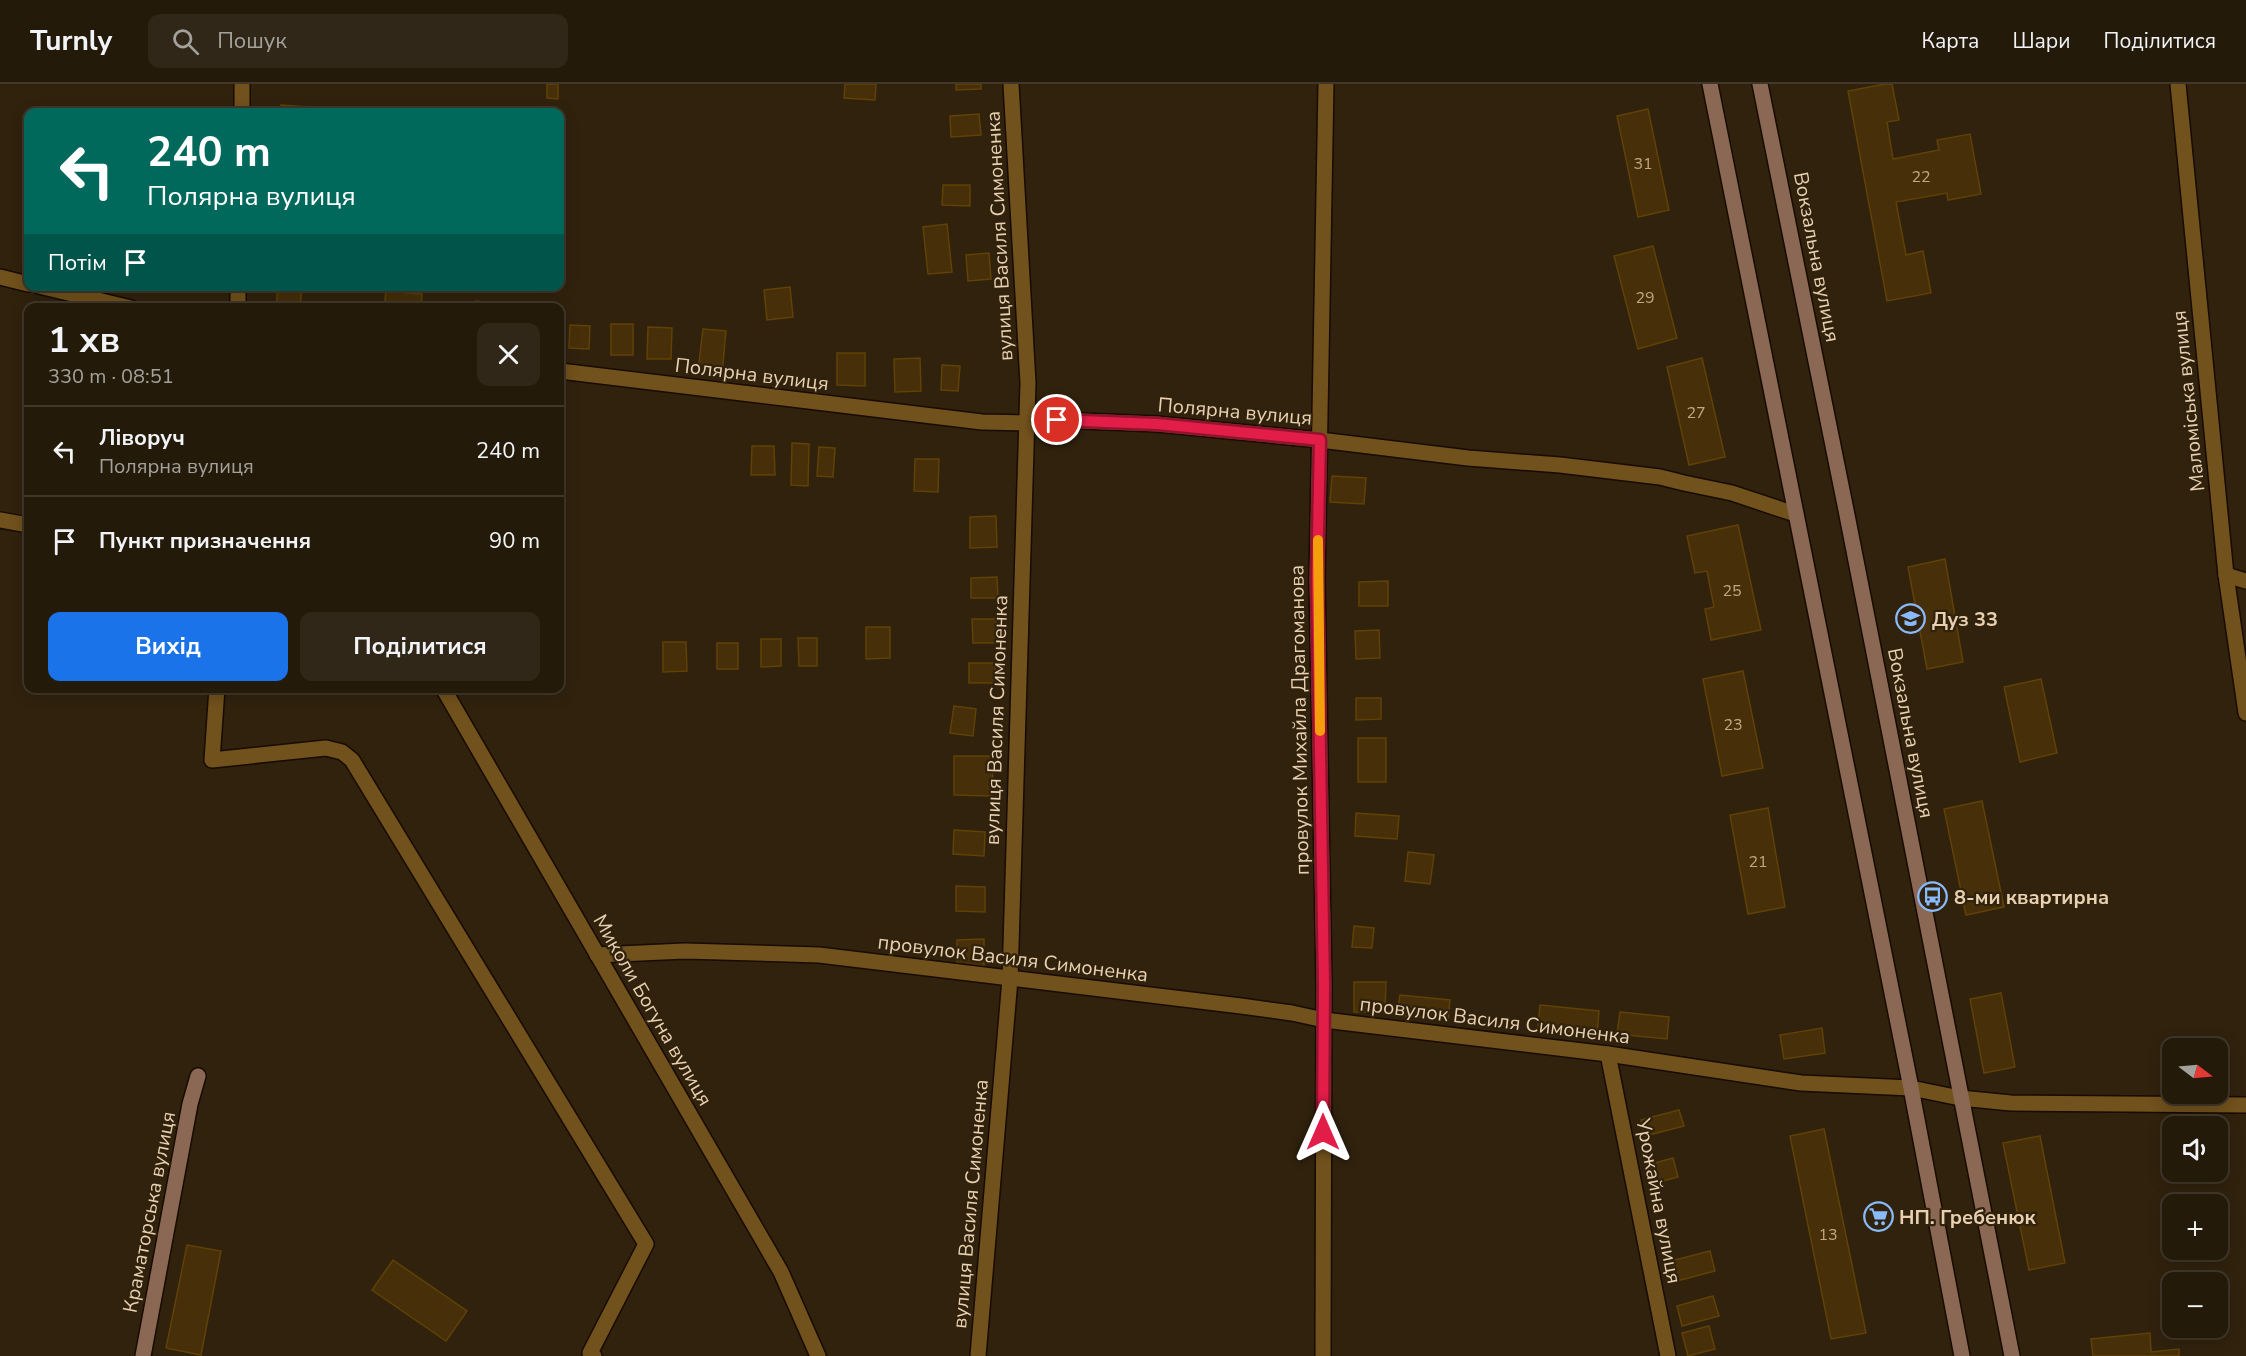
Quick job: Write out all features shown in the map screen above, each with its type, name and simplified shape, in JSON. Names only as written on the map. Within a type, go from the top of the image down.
[{"type":"street","points":[[242,84],[242,108]]},
{"type":"street","name":"вулиця Василя Симоненка","points":[[978,1356],[1010,979],[1028,383],[1011,84]]},
{"type":"street","name":"провулок Михайла Драгоманова","points":[[1323,1356],[1324,1020],[1317,579],[1326,84]]},
{"type":"street","points":[[1710,84],[1911,1088],[1962,1356]]},
{"type":"street","name":"Вокзальна вулиця","points":[[1760,84],[2012,1356]]},
{"type":"street","name":"Маломіська вулиця","points":[[2178,84],[2226,575],[2246,713]]},
{"type":"street","points":[[0,278],[24,283]]},
{"type":"street","points":[[60,291],[110,303]]},
{"type":"street","name":"Полярна вулиця","points":[[564,372],[982,422],[1026,423],[1057,420],[1157,424],[1320,440],[1468,458],[1560,465],[1660,477],[1732,493],[1795,514]]},
{"type":"street","points":[[0,520],[24,524]]},
{"type":"street","points":[[2226,575],[2246,581]]},
{"type":"street","points":[[217,693],[212,760],[326,748],[342,752],[352,760],[646,1244],[590,1353],[594,1356]]},
{"type":"street","name":"Миколи Богуна вулиця","points":[[446,693],[781,1272],[818,1356]]},
{"type":"street","name":"провулок Василя Симоненка","points":[[597,955],[685,951],[819,955],[1241,1006],[1324,1020],[1608,1054],[1801,1083],[1911,1088],[1960,1098],[2011,1103],[2246,1105]]},
{"type":"street","name":"Урожайна вулиця","points":[[1608,1054],[1668,1356]]},
{"type":"street","name":"Краматорська вулиця","points":[[143,1356],[190,1104],[198,1076]]},
{"type":"building","points":[[547,84],[558,84],[558,99],[547,98]]},
{"type":"building","points":[[845,84],[876,84],[875,100],[844,98]]},
{"type":"building","points":[[956,84],[981,84],[981,89],[956,90]]},
{"type":"building","points":[[1892,84],[1899,120],[1887,122],[1893,159],[1939,150],[1937,140],[1970,134],[1981,194],[1948,200],[1947,193],[1896,202],[1906,255],[1923,251],[1931,293],[1887,301],[1848,91]]},
{"type":"building","points":[[281,105],[309,107],[309,108],[281,108]]},
{"type":"building","points":[[1648,109],[1669,210],[1638,217],[1617,116]]},
{"type":"building","points":[[979,114],[981,135],[951,137],[950,116]]},
{"type":"building","points":[[943,185],[970,185],[970,206],[942,205]]},
{"type":"building","points":[[947,224],[952,272],[928,274],[923,227]]},
{"type":"building","points":[[1653,246],[1677,338],[1638,349],[1614,256]]},
{"type":"building","points":[[989,253],[991,279],[968,281],[966,255]]},
{"type":"building","points":[[790,287],[793,317],[767,320],[764,290]]},
{"type":"building","points":[[278,291],[302,291],[300,303],[276,303]]},
{"type":"building","points":[[386,291],[422,294],[421,303],[385,303]]},
{"type":"building","points":[[611,324],[633,324],[633,355],[611,355]]},
{"type":"building","points":[[570,325],[590,326],[589,349],[569,348]]},
{"type":"building","points":[[648,327],[672,328],[671,359],[647,359]]},
{"type":"building","points":[[703,329],[726,331],[722,374],[698,371]]},
{"type":"building","points":[[837,353],[865,353],[865,386],[837,385]]},
{"type":"building","points":[[920,358],[921,391],[895,392],[894,359]]},
{"type":"building","points":[[1702,358],[1725,457],[1689,465],[1667,367]]},
{"type":"building","points":[[942,365],[960,366],[958,391],[941,390]]},
{"type":"building","points":[[792,443],[809,444],[808,486],[791,485]]},
{"type":"building","points":[[752,446],[774,446],[775,475],[751,475]]},
{"type":"building","points":[[819,447],[835,448],[833,477],[817,476]]},
{"type":"building","points":[[915,459],[939,459],[938,492],[914,491]]},
{"type":"building","points":[[1332,476],[1366,478],[1364,504],[1330,502]]},
{"type":"building","points":[[996,516],[997,547],[970,548],[970,517]]},
{"type":"building","points":[[1738,525],[1761,630],[1711,640],[1705,609],[1714,607],[1707,571],[1695,573],[1687,536]]},
{"type":"building","points":[[1945,559],[1963,662],[1927,669],[1908,567]]},
{"type":"building","points":[[997,577],[998,598],[971,598],[971,578]]},
{"type":"building","points":[[1388,581],[1388,606],[1359,606],[1359,582]]},
{"type":"building","points":[[972,619],[996,619],[996,643],[973,643]]},
{"type":"building","points":[[866,627],[890,627],[890,658],[866,659]]},
{"type":"building","points":[[1379,630],[1380,658],[1356,659],[1355,631]]},
{"type":"building","points":[[798,638],[817,638],[817,666],[799,666]]},
{"type":"building","points":[[761,639],[781,639],[781,666],[761,667]]},
{"type":"building","points":[[663,642],[686,642],[687,671],[663,672]]},
{"type":"building","points":[[717,643],[738,643],[738,669],[717,669]]},
{"type":"building","points":[[969,663],[995,663],[996,683],[969,683]]},
{"type":"building","points":[[1743,671],[1763,768],[1722,776],[1703,679]]},
{"type":"building","points":[[2041,679],[2057,753],[2020,762],[2004,687]]},
{"type":"building","points":[[1356,698],[1381,698],[1381,719],[1356,720]]},
{"type":"building","points":[[954,706],[976,709],[973,736],[950,733]]},
{"type":"building","points":[[1358,738],[1386,738],[1386,782],[1358,782]]},
{"type":"building","points":[[954,756],[993,756],[992,796],[954,795]]},
{"type":"building","points":[[1982,801],[2004,907],[1966,915],[1944,809]]},
{"type":"building","points":[[1768,808],[1785,907],[1748,914],[1730,815]]},
{"type":"building","points":[[1356,813],[1399,816],[1397,839],[1355,836]]},
{"type":"building","points":[[954,830],[985,832],[984,856],[953,854]]},
{"type":"building","points":[[1408,852],[1434,855],[1430,884],[1405,881]]},
{"type":"building","points":[[956,886],[985,887],[985,912],[956,911]]},
{"type":"building","points":[[1354,926],[1374,928],[1372,948],[1352,947]]},
{"type":"building","points":[[984,939],[984,966],[957,967],[957,940]]},
{"type":"building","points":[[1354,982],[1386,982],[1385,1012],[1354,1012]]},
{"type":"building","points":[[2001,993],[2015,1067],[1984,1073],[1970,999]]},
{"type":"building","points":[[1400,995],[1450,1000],[1448,1020],[1397,1015]]},
{"type":"building","points":[[1540,1005],[1599,1011],[1597,1034],[1538,1028]]},
{"type":"building","points":[[1620,1012],[1669,1017],[1667,1039],[1617,1034]]},
{"type":"building","points":[[1822,1028],[1825,1053],[1784,1059],[1780,1035]]},
{"type":"building","points":[[1679,1110],[1684,1126],[1645,1136],[1641,1120]]},
{"type":"building","points":[[1824,1129],[1866,1333],[1831,1339],[1790,1136]]},
{"type":"building","points":[[2040,1136],[2065,1263],[2029,1270],[2003,1143]]},
{"type":"building","points":[[1673,1158],[1678,1177],[1655,1183],[1651,1164]]},
{"type":"building","points":[[187,1245],[221,1251],[201,1355],[166,1348]]},
{"type":"building","points":[[1710,1251],[1715,1271],[1673,1282],[1667,1262]]},
{"type":"building","points":[[393,1260],[467,1311],[446,1341],[372,1290]]},
{"type":"building","points":[[1713,1296],[1719,1316],[1682,1326],[1677,1306]]},
{"type":"building","points":[[1709,1326],[1715,1349],[1688,1356],[1682,1333]]},
{"type":"building","points":[[2150,1333],[2151,1352],[2179,1349],[2179,1356],[2093,1356],[2091,1339]]},
{"type":"slow traffic","points":[[1318,540],[1320,731]]},
{"type":"place","name":"Дуз 33","points":[[1911,619]]},
{"type":"place","name":"8-ми квартирна","points":[[1933,897]]},
{"type":"place","name":"НП. Гребенюк","points":[[1878,1217]]},
{"type":"route","points":[[1057,420],[1157,424],[1320,440],[1317,579],[1324,984],[1323,1132]]}]
